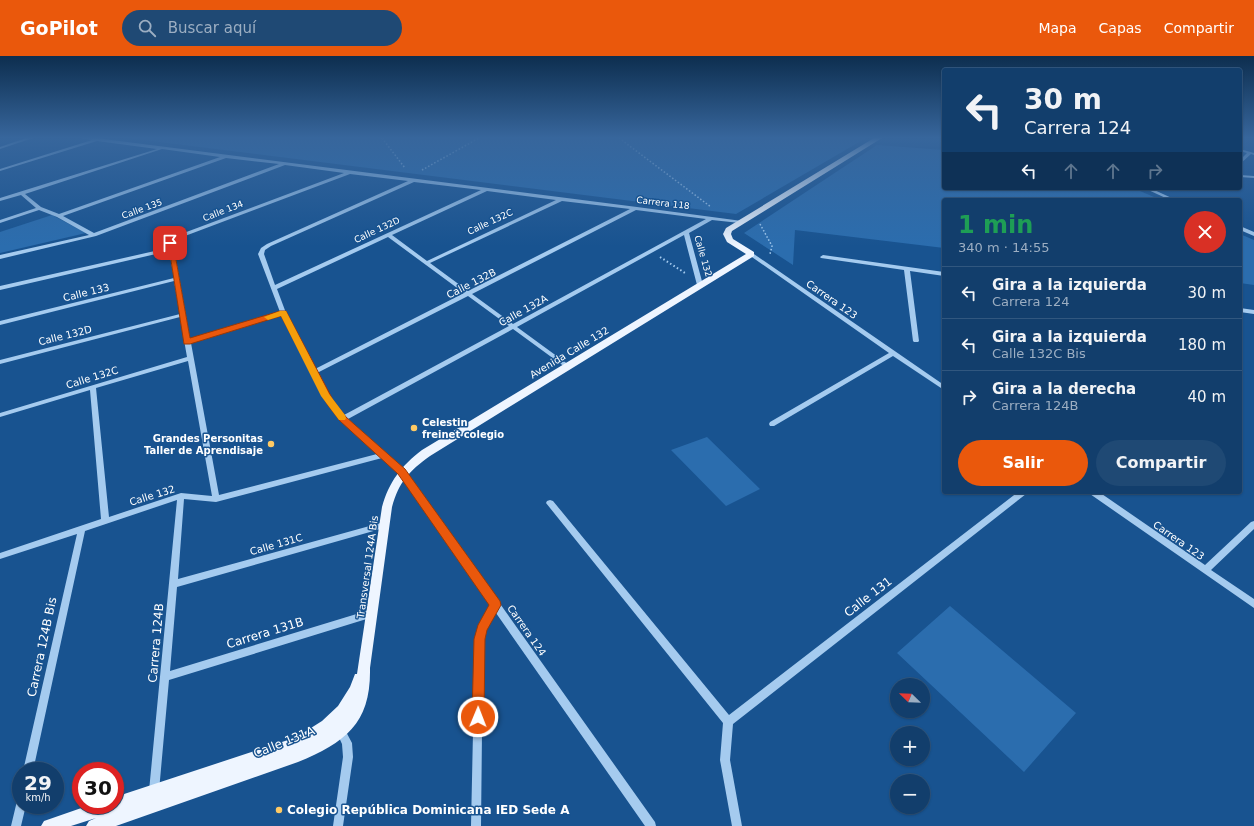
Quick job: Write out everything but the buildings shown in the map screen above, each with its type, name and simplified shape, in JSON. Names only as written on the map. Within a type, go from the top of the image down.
[{"type":"main road","points":[[740,222],[820,174]]},
{"type":"main road","name":"Carrera 123","points":[[740,222],[729,230],[728,237],[751,254]]},
{"type":"main road","name":"Avenida Calle 132","points":[[402,472],[426,453],[751,254]]},
{"type":"main road","name":"Transversal 124A Bis","points":[[364,668],[373,613],[384,525],[390,493],[395,481],[402,472]]},
{"type":"main road","name":"Calle 131A","points":[[94,826],[317,747],[341,731],[353,718],[363,694],[364,668]]},
{"type":"main road","name":"Calle 131A","points":[[124,802],[296,744],[314,736],[340,716],[355,693],[364,668]]},
{"type":"main road","name":"Calle 131A","points":[[49,826],[86,814]]},
{"type":"street","points":[[0,200],[82,174]]},
{"type":"street","points":[[59,216],[176,174]]},
{"type":"street","name":"Calle 135","points":[[0,257],[94,235],[259,174]]},
{"type":"street","name":"Calle 134","points":[[0,288],[170,246],[175,238],[346,174]]},
{"type":"street","name":"Carrera 118","points":[[371,174],[413,178],[740,222]]},
{"type":"street","points":[[1242,176],[1254,177]]},
{"type":"street","name":"Carrera 124","points":[[413,178],[263,249],[261,254],[283,313],[325,396],[343,419],[402,472],[651,826]]},
{"type":"street","name":"Calle 132D","points":[[274,288],[488,189]]},
{"type":"street","points":[[1151,190],[1169,198]]},
{"type":"street","points":[[22,193],[38,208],[59,216],[94,235]]},
{"type":"street","name":"Calle 132C","points":[[426,263],[562,198]]},
{"type":"street","points":[[0,222],[38,208]]},
{"type":"street","name":"Calle 132B","points":[[313,372],[637,208]]},
{"type":"street","name":"Calle 132A","points":[[343,419],[712,218]]},
{"type":"street","points":[[1242,229],[1254,234]]},
{"type":"street","name":"Calle 132","points":[[686,232],[700,285]]},
{"type":"street","points":[[388,235],[567,366]]},
{"type":"street","points":[[170,246],[216,499]]},
{"type":"street","name":"Carrera 123","points":[[751,254],[942,387]]},
{"type":"street","points":[[823,257],[942,274]]},
{"type":"street","points":[[907,269],[916,341]]},
{"type":"street","name":"Calle 133","points":[[0,323],[176,279]]},
{"type":"street","points":[[1242,310],[1254,312]]},
{"type":"street","points":[[187,342],[283,313]]},
{"type":"street","name":"Calle 132D","points":[[0,362],[182,315]]},
{"type":"street","points":[[772,424],[893,353]]},
{"type":"street","name":"Calle 132C","points":[[0,415],[190,358]]},
{"type":"street","points":[[93,388],[105,520]]},
{"type":"street","name":"Calle 132","points":[[0,556],[105,520],[182,496],[216,499],[384,456]]},
{"type":"street","name":"Calle 131","points":[[728,722],[1020,494]]},
{"type":"street","name":"Carrera 123","points":[[1096,494],[1254,604]]},
{"type":"street","name":"Carrera 124B","points":[[154,791],[182,496]]},
{"type":"street","points":[[550,503],[728,722],[725,760],[737,826]]},
{"type":"street","points":[[1205,570],[1254,524]]},
{"type":"street","name":"Calle 131C","points":[[173,584],[384,525]]},
{"type":"street","name":"Carrera 124B Bis","points":[[30,762],[82,528]]},
{"type":"street","points":[[476,826],[479,639],[482,629],[496,605]]},
{"type":"street","name":"Carrera 131B","points":[[164,677],[373,613]]},
{"type":"street","points":[[338,826],[348,757],[347,743],[341,731]]},
{"type":"street","points":[[16,826],[19,814]]},
{"type":"path","points":[[410,174],[413,178],[420,174]]},
{"type":"path","points":[[666,174],[728,220]]},
{"type":"path","points":[[757,218],[772,246],[767,266]]},
{"type":"path","points":[[650,251],[688,274]]},
{"type":"shaded area","points":[[415,174],[805,174],[736,214]]},
{"type":"shaded area","points":[[833,174],[942,174],[942,190],[1138,190],[1156,198],[942,198],[942,248],[795,230],[793,265],[744,233]]},
{"type":"shaded area","points":[[52,215],[86,233],[0,253],[0,232]]},
{"type":"shaded area","points":[[1242,235],[1254,240],[1254,285],[1242,283]]},
{"type":"shaded area","points":[[707,437],[760,489],[726,506],[671,450]]},
{"type":"shaded area","points":[[950,606],[1076,713],[1024,772],[930,684],[930,678],[924,678],[897,653]]},
{"type":"slow traffic","points":[[268,317],[283,313],[325,396],[342,418]]},
{"type":"place","name":"Celestin freinet colegio","points":[[414,428]]},
{"type":"place","name":"Grandes Personitas Taller de Aprendisaje","points":[[271,444]]},
{"type":"place","name":"Colegio República Dominicana IED Sede A","points":[[279,810]]},
{"type":"route","points":[[170,243],[187,342],[283,313],[325,396],[343,419],[402,472],[496,605],[482,629],[479,639],[478,717]]}]
